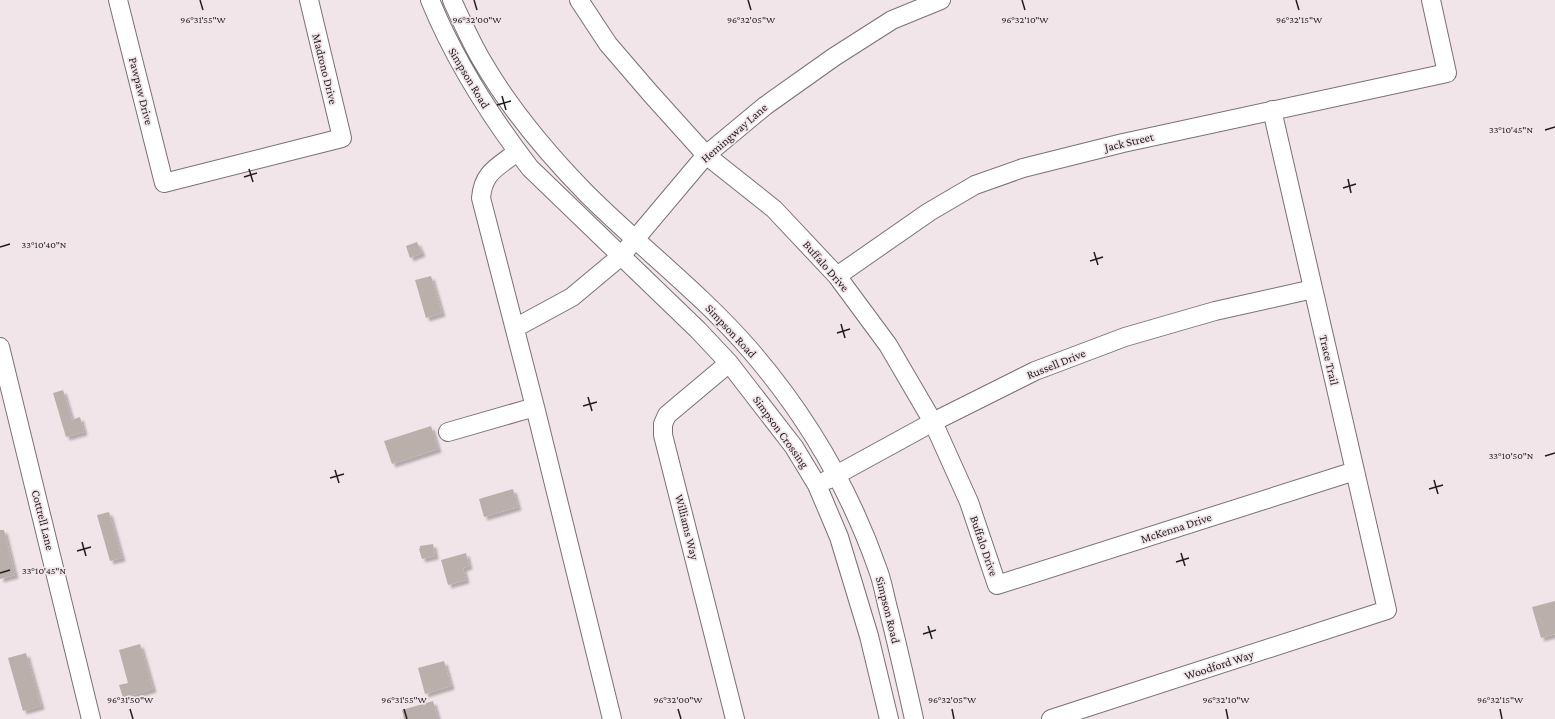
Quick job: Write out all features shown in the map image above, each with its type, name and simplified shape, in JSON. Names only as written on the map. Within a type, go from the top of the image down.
[{"type":"street","name":"Pawpaw Drive","points":[[118,0],[164,183],[342,138]]},
{"type":"street","name":"Madrono Drive","points":[[309,0],[342,138]]},
{"type":"street","name":"Simpson Road","points":[[430,0],[443,32],[464,72],[517,152],[530,168],[621,256]]},
{"type":"street","name":"Simpson Road","points":[[452,0],[480,58],[502,92],[545,150],[587,194],[715,312],[751,351],[791,402],[837,475],[859,521],[879,571],[914,719]]},
{"type":"street","name":"Buffalo Drive","points":[[579,0],[608,44],[650,94],[706,155],[774,210],[838,276],[888,345],[933,422],[968,502],[997,585]]},
{"type":"street","name":"Hemingway Lane","points":[[515,328],[572,297],[621,256],[706,155],[765,106],[834,57],[892,20],[941,0]]},
{"type":"street","name":"Jack Street","points":[[838,276],[929,212],[975,185],[1023,168],[1123,143],[1447,73],[1431,0]]},
{"type":"street","name":"Trace Trail","points":[[1272,110],[1387,610]]},
{"type":"street","points":[[517,152],[487,175],[482,186],[481,198],[535,407],[612,719]]},
{"type":"street","name":"Simpson Crossing","points":[[621,256],[698,330],[729,363],[794,447],[817,485],[839,537],[869,636],[889,719]]},
{"type":"street","name":"Russell Drive","points":[[817,485],[933,422],[1035,371],[1125,337],[1215,311],[1313,288]]},
{"type":"street","name":"Cottrell Lane","points":[[0,347],[91,719]]},
{"type":"street","name":"Williams Way","points":[[729,363],[667,415],[663,424],[663,435],[735,719]]},
{"type":"street","points":[[448,432],[535,407]]},
{"type":"street","name":"McKenna Drive","points":[[997,585],[1355,471]]},
{"type":"street","name":"Woodford Way","points":[[1051,719],[1387,610]]},
{"type":"building","points":[[417,242],[422,253],[410,258],[406,246]]},
{"type":"building","points":[[431,276],[442,313],[426,318],[415,280]]},
{"type":"building","points":[[63,390],[72,420],[80,417],[84,432],[66,437],[53,393]]},
{"type":"building","points":[[431,426],[438,449],[392,464],[384,441]]},
{"type":"building","points":[[513,489],[518,507],[484,517],[479,499]]},
{"type":"building","points":[[109,512],[122,558],[110,561],[97,515]]},
{"type":"building","points":[[0,530],[4,530],[15,575],[0,579]]},
{"type":"building","points":[[433,544],[435,556],[422,559],[419,549],[420,546]]},
{"type":"building","points":[[466,553],[469,566],[463,568],[466,580],[448,585],[441,560]]},
{"type":"building","points":[[1555,601],[1555,634],[1541,638],[1532,607]]},
{"type":"building","points":[[140,644],[153,689],[123,698],[119,685],[128,683],[119,650]]},
{"type":"building","points":[[26,653],[41,706],[23,711],[8,658]]},
{"type":"building","points":[[444,661],[451,686],[425,694],[418,668]]},
{"type":"building","points":[[433,701],[438,719],[404,719],[402,710]]}]
